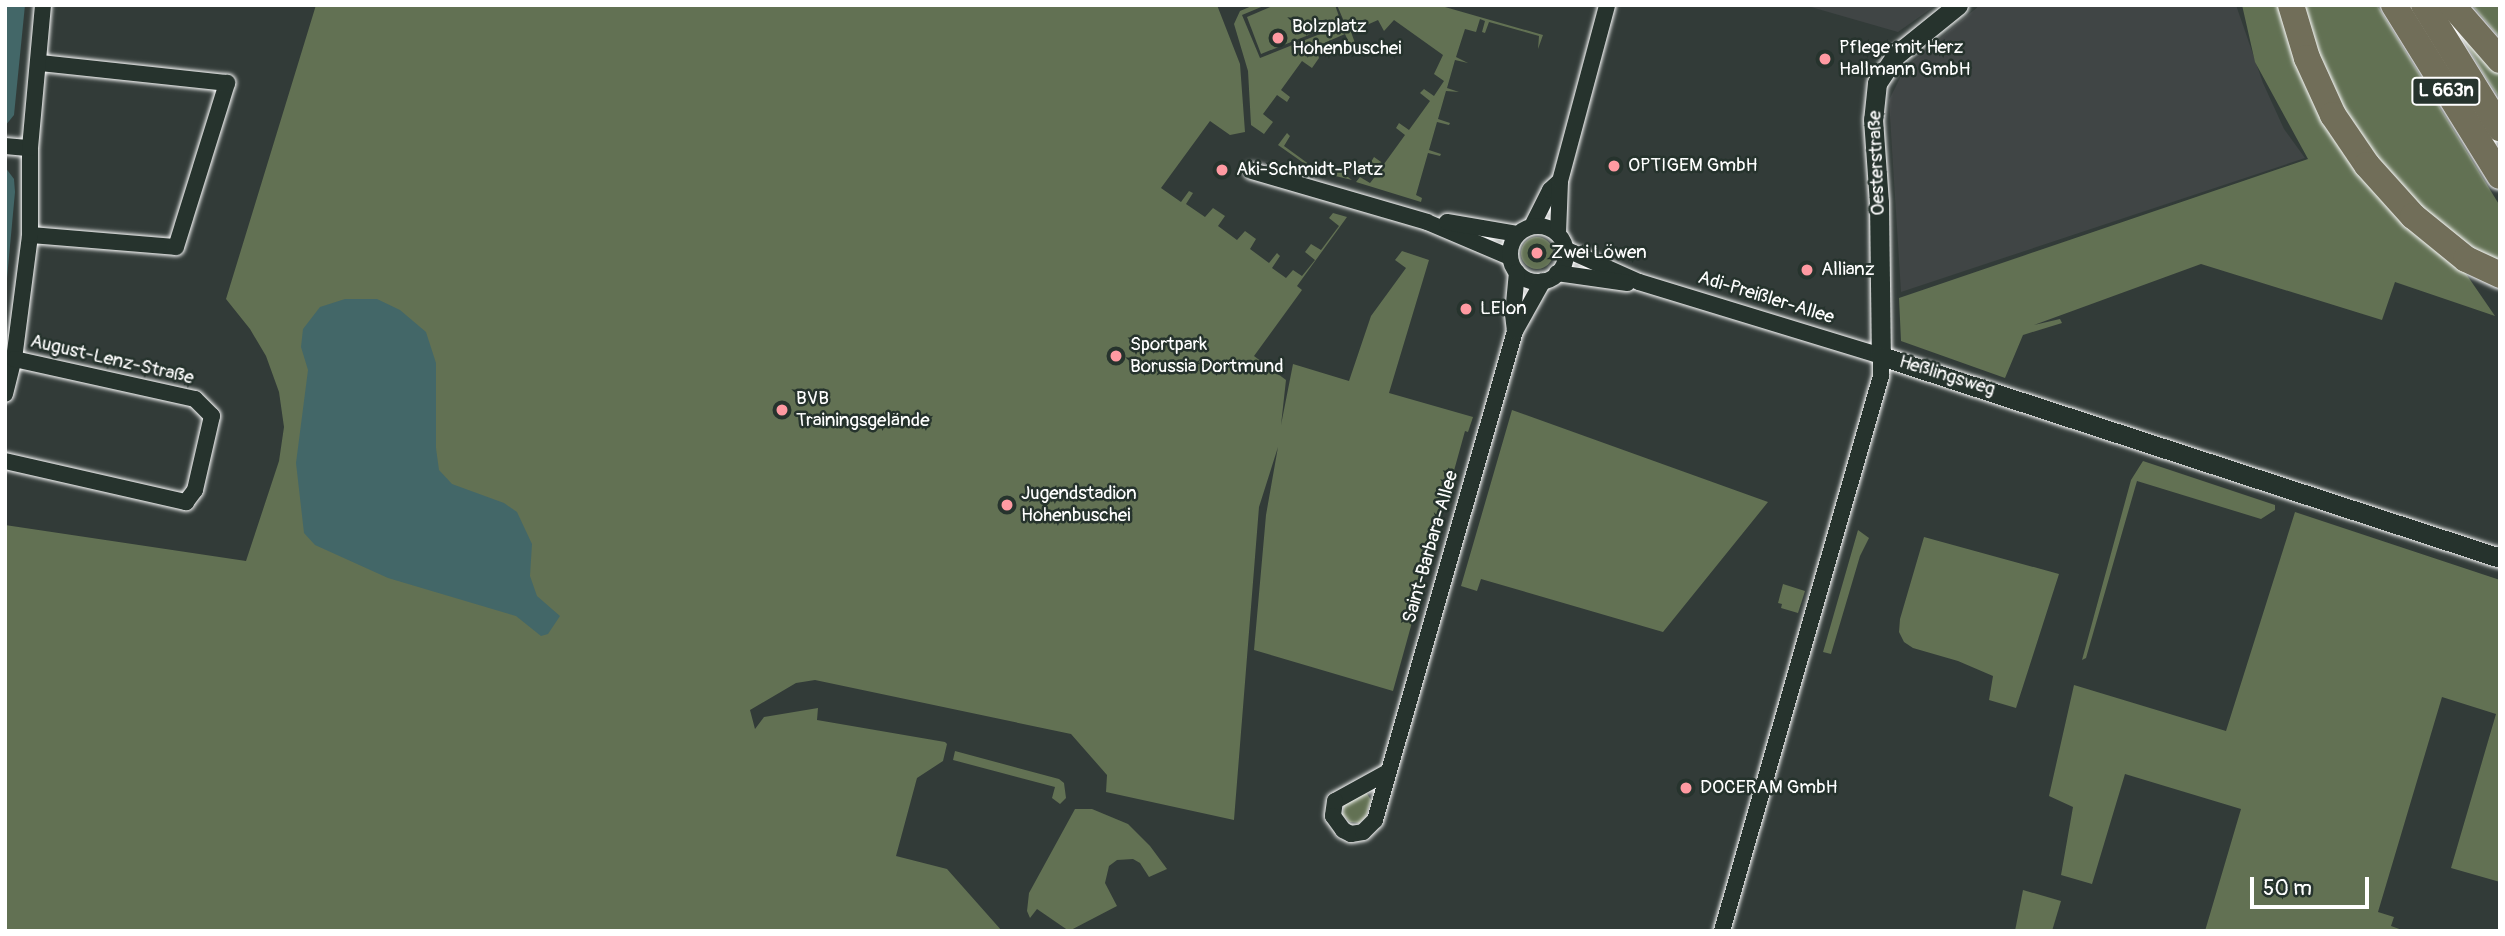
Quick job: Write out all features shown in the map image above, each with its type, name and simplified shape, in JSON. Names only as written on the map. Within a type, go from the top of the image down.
[{"type":"highway","points":[[2291,5],[2307,58],[2333,115],[2367,165],[2413,216],[2466,258],[2500,275]]},
{"type":"highway","name":"L 663n","points":[[2394,5],[2500,176]]},
{"type":"highway","name":"L 663n","points":[[2424,5],[2500,128]]},
{"type":"highway","points":[[2452,5],[2500,60]]},
{"type":"street","name":"August-Lenz-Straße","points":[[5,394],[14,359],[30,235],[30,148],[43,5]]},
{"type":"street","points":[[1560,181],[1550,190],[1532,226],[1517,234],[1511,245],[1510,257],[1517,272],[1529,280],[1543,281],[1558,273],[1562,266],[1565,250],[1558,234],[1560,181],[1607,5]]},
{"type":"street","name":"Oesterstraße","points":[[1881,356],[1880,202],[1873,119],[1878,83],[1896,55],[1958,5]]},
{"type":"street","points":[[30,235],[176,247],[227,83],[39,63]]},
{"type":"street","points":[[5,146],[30,148]]},
{"type":"street","points":[[1252,172],[1427,222],[1510,257]]},
{"type":"street","points":[[1427,222],[1439,220],[1517,234]]},
{"type":"street","points":[[1532,226],[1550,229],[1558,234]]},
{"type":"street","name":"Adi-Preißler-Allee","points":[[1565,250],[1639,282],[1881,356]]},
{"type":"street","name":"Saint-Barbara-Allee","points":[[1515,331],[1517,272]]},
{"type":"street","name":"Adi-Preißler-Allee","points":[[1558,273],[1628,284],[1639,282]]},
{"type":"street","name":"Saint-Barbara-Allee","points":[[1386,773],[1397,746],[1515,331],[1543,281]]},
{"type":"street","name":"Heßlingsweg","points":[[1722,931],[1881,376],[1881,356],[2500,558]]},
{"type":"street","name":"August-Lenz-Straße","points":[[5,461],[186,502],[195,490],[212,416],[195,399],[14,359]]},
{"type":"shaded area","points":[[1804,5],[1936,5],[1898,32]]},
{"type":"shaded area","points":[[1980,5],[2236,5],[2263,83],[2284,129],[2305,158],[1901,292],[1889,100],[1905,68]]},
{"type":"green space","name":"BVB Trainingsgelände","points":[[316,5],[1217,5],[1240,64],[1245,132],[1230,135],[1210,121],[1161,188],[1181,202],[1189,191],[1193,193],[1186,204],[1205,217],[1213,208],[1225,216],[1218,226],[1237,240],[1245,231],[1256,239],[1250,249],[1269,263],[1277,253],[1280,256],[1272,268],[1286,278],[1293,270],[1302,276],[1315,260],[1305,252],[1311,244],[1321,250],[1339,226],[1329,218],[1333,213],[1347,217],[1297,286],[1302,290],[1254,356],[1286,380],[1281,425],[1293,364],[1349,381],[1371,316],[1406,268],[1395,260],[1402,251],[1429,260],[1389,393],[1473,417],[1468,432],[1465,431],[1393,691],[1254,650],[1266,515],[1278,447],[1259,507],[1234,820],[1106,792],[1107,775],[1071,734],[815,680],[796,683],[750,710],[755,729],[764,717],[818,708],[817,720],[945,742],[947,744],[943,761],[917,778],[896,856],[947,869],[1002,931],[5,931],[5,525],[246,561],[279,461],[284,427],[279,392],[266,356],[250,329],[226,299]]},
{"type":"green space","points":[[1254,5],[1266,5],[1242,15],[1260,58],[1345,24],[1337,5],[1438,5],[1543,35],[1538,49],[1539,36],[1489,22],[1485,33],[1482,32],[1485,21],[1480,19],[1476,32],[1465,29],[1456,57],[1468,63],[1455,60],[1447,88],[1459,92],[1446,91],[1438,119],[1450,123],[1437,122],[1429,150],[1441,154],[1428,153],[1416,195],[1422,198],[1421,202],[1356,182],[1360,177],[1370,183],[1381,169],[1371,162],[1374,157],[1384,164],[1405,135],[1396,128],[1399,123],[1409,130],[1430,101],[1420,93],[1424,89],[1434,96],[1444,81],[1434,74],[1443,55],[1394,20],[1384,31],[1378,20],[1351,32],[1355,43],[1350,45],[1345,34],[1315,47],[1319,58],[1312,68],[1302,61],[1281,90],[1290,97],[1287,102],[1277,95],[1263,114],[1273,122],[1264,134],[1251,125],[1248,71],[1234,24],[1240,11]]},
{"type":"green space","name":"Bolzplatz Hohenbuschei","points":[[1275,5],[1335,5],[1341,22],[1261,54],[1247,17]]},
{"type":"green space","points":[[2242,5],[2280,5],[2310,93],[2462,268],[2495,316],[2395,282],[2382,320],[2201,264],[2034,325],[2060,319],[2062,323],[2023,335],[2005,378],[1901,341],[1899,298],[2308,159],[2255,62]]},
{"type":"green space","points":[[2300,5],[2377,5],[2500,206],[2500,267],[2401,195],[2344,117]]},
{"type":"green space","points":[[2472,5],[2500,5],[2500,38]]},
{"type":"green space","points":[[2447,12],[2500,71],[2500,99],[2483,73]]},
{"type":"green space","points":[[1287,133],[1290,136],[1284,146],[1317,170],[1325,160],[1352,180],[1315,171],[1278,145]]},
{"type":"green space","points":[[1537,237],[1549,241],[1553,253],[1549,265],[1537,269],[1525,265],[1521,253],[1525,241]]},
{"type":"green space","points":[[1512,410],[1768,502],[1663,632],[1481,579],[1477,591],[1461,586]]},
{"type":"green space","points":[[2143,461],[2275,505],[2275,510],[2261,519],[2137,481],[2086,658],[2082,660],[2131,480]]},
{"type":"green space","points":[[2295,512],[2500,580],[2500,882],[2451,868],[2496,714],[2442,697],[2378,912],[2394,917],[2391,926],[2405,931],[2205,931],[2241,809],[2125,774],[2092,884],[2061,875],[2073,807],[2049,796],[2074,685],[2226,731]]},
{"type":"green space","points":[[1858,530],[1869,538],[1860,556],[1831,654],[1823,652]]},
{"type":"green space","points":[[1924,537],[2059,574],[2016,708],[1989,700],[1993,676],[1958,661],[1913,648],[1904,642],[1899,632],[1900,619]]},
{"type":"green space","points":[[1783,584],[1805,591],[1798,613],[1781,608],[1782,604],[1778,603]]},
{"type":"green space","points":[[955,751],[1059,779],[1064,783],[1066,798],[1060,804],[1052,798],[1055,787],[953,760]]},
{"type":"green space","points":[[1366,792],[1371,800],[1366,817],[1359,823],[1350,822],[1343,815],[1344,805]]},
{"type":"green space","points":[[1075,809],[1092,809],[1128,824],[1150,846],[1167,869],[1149,877],[1140,863],[1133,859],[1117,860],[1109,866],[1105,883],[1117,906],[1069,931],[1037,909],[1030,918],[1027,911],[1029,893]]},
{"type":"green space","points":[[2023,890],[2061,901],[2052,931],[2015,931]]},
{"type":"water","points":[[5,5],[25,5],[14,115],[5,126]]},
{"type":"water","points":[[5,167],[14,179],[15,192],[5,300]]},
{"type":"water","points":[[345,299],[377,299],[400,310],[426,332],[436,363],[436,448],[439,470],[452,484],[504,503],[517,512],[532,544],[530,576],[537,596],[560,616],[548,634],[541,636],[516,616],[388,578],[315,545],[304,533],[296,463],[308,370],[301,347],[303,329],[320,307]]},
{"type":"place","name":"Bolzplatz Hohenbuschei","points":[[1278,38]]},
{"type":"place","name":"Pflege mit Herz Hallmann GmbH","points":[[1825,59]]},
{"type":"place","name":"OPTIGEM GmbH","points":[[1614,166]]},
{"type":"place","name":"Aki-Schmidt-Platz","points":[[1222,170]]},
{"type":"place","name":"Zwei Löwen","points":[[1537,253]]},
{"type":"place","name":"Allianz","points":[[1807,270]]},
{"type":"place","name":"LEIon","points":[[1466,309]]},
{"type":"place","name":"Sportpark Borussia Dortmund","points":[[1116,356]]},
{"type":"place","name":"BVB Trainingsgelände","points":[[782,410]]},
{"type":"place","name":"Jugendstadion Hohenbuschei","points":[[1007,505]]},
{"type":"place","name":"DOCERAM GmbH","points":[[1686,788]]}]
